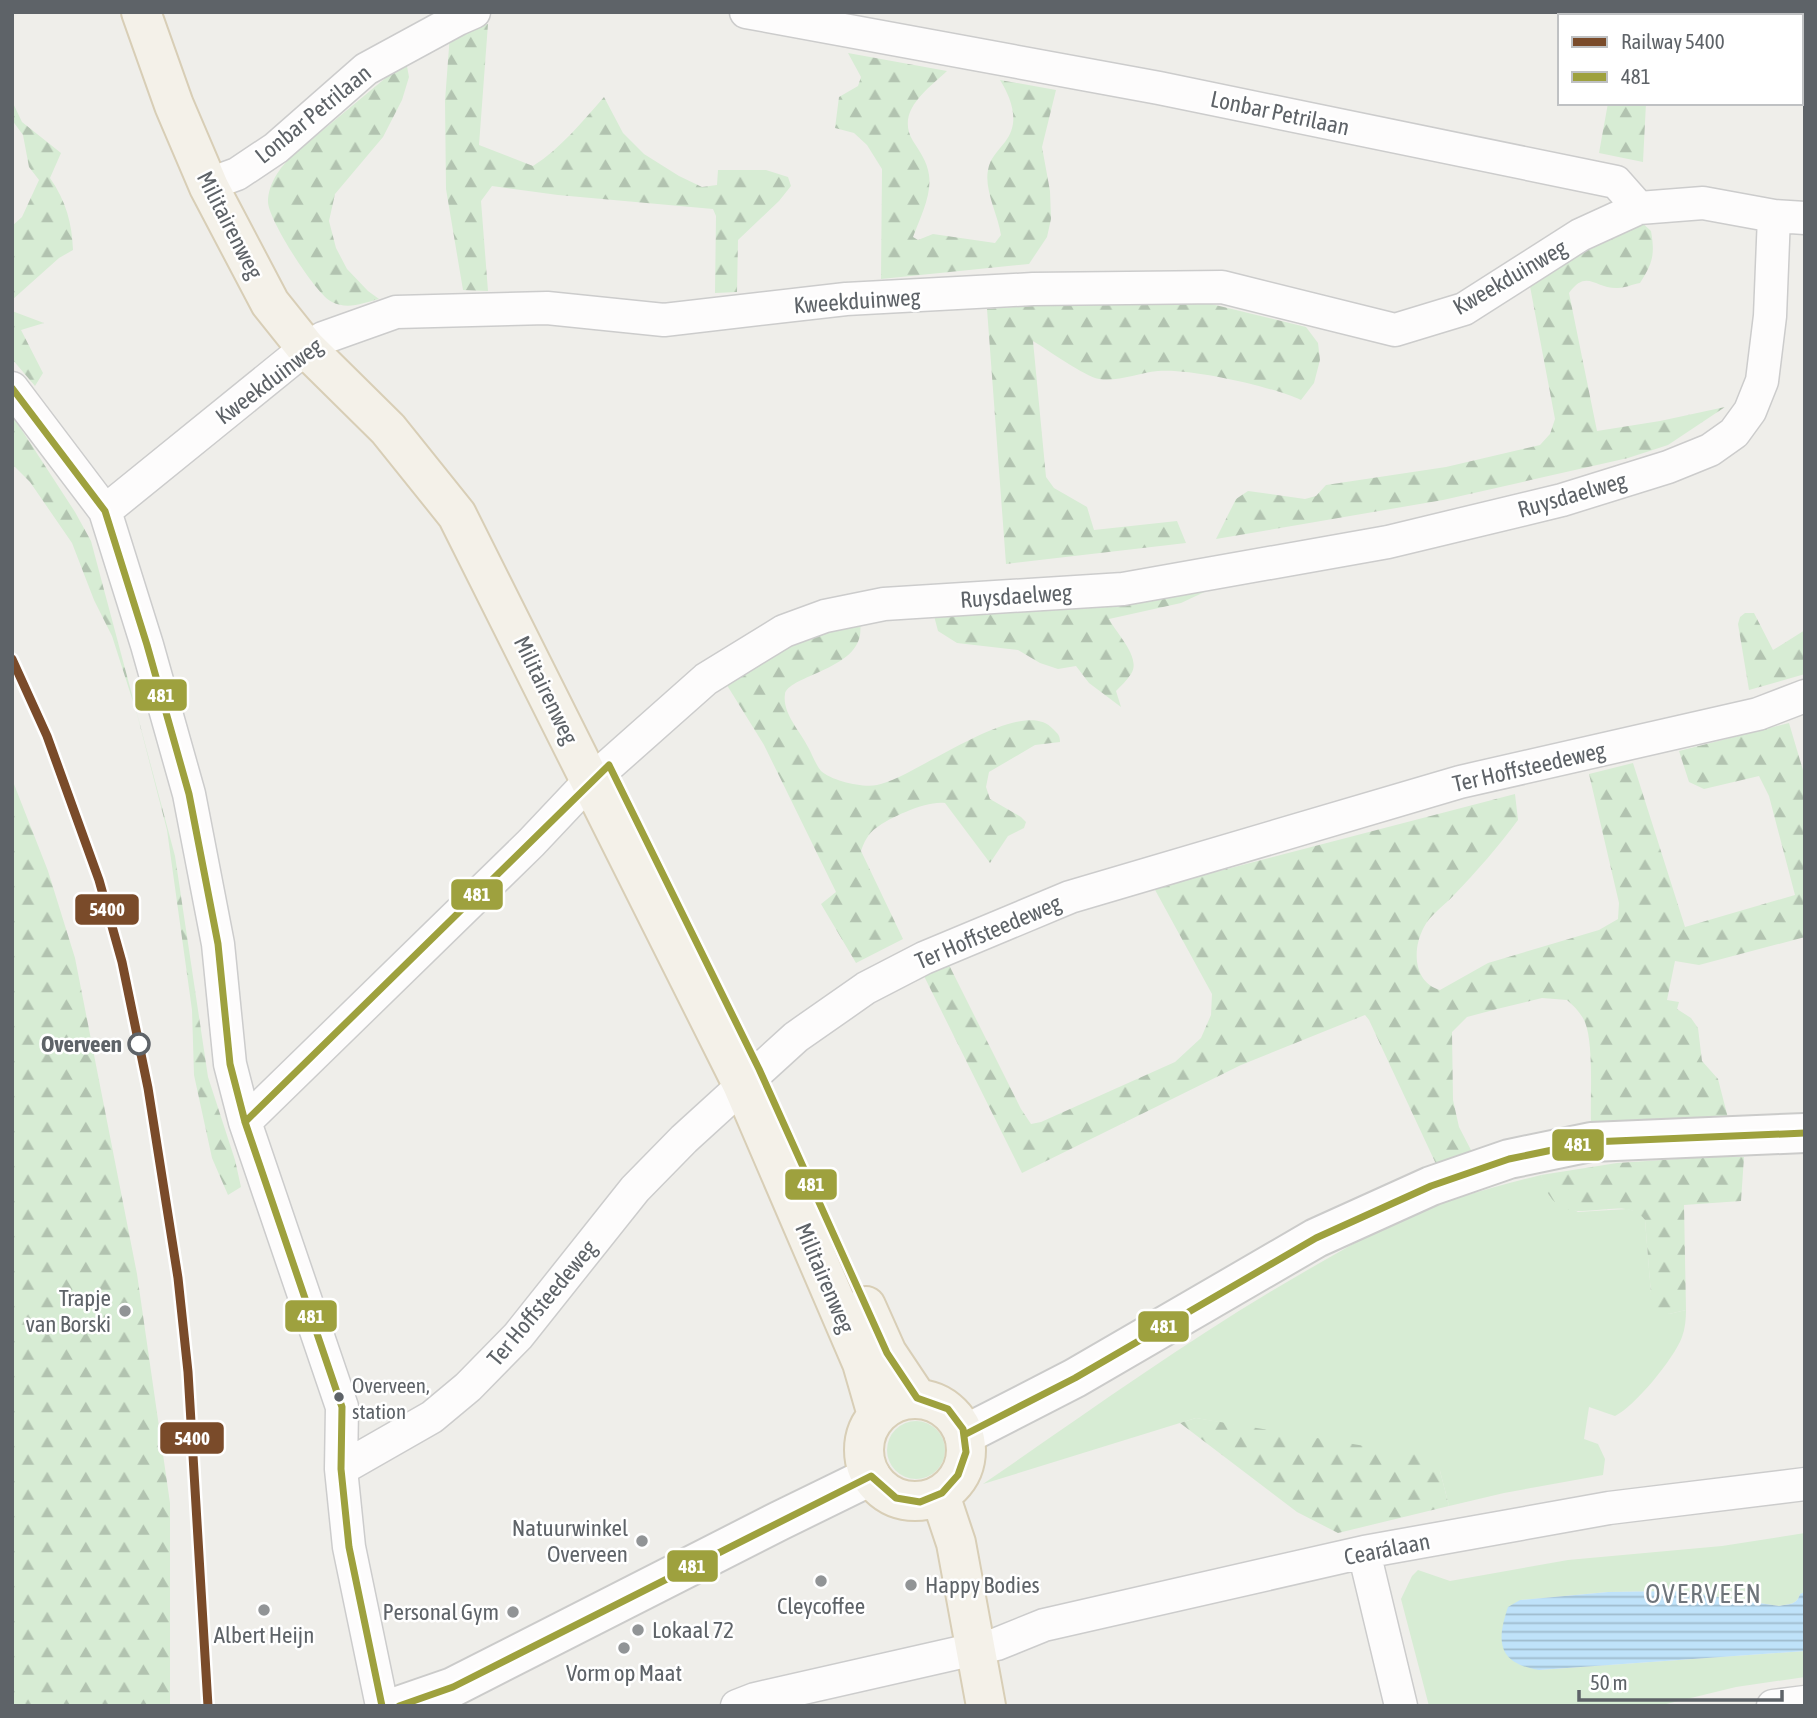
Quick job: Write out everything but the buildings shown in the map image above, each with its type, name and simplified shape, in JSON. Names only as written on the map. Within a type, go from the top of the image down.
[{"type":"main road","name":"Militairenweg","points":[[141,12],[174,105],[209,187],[270,303],[314,343],[457,515],[600,774],[887,1353],[917,1398]]},
{"type":"main road","name":"Militairenweg","points":[[161,12],[190,98],[226,178],[314,343]]},
{"type":"main road","name":"Militairenweg","points":[[751,1077],[862,1363],[877,1415]]},
{"type":"main road","points":[[917,1398],[929,1400],[947,1410],[960,1425],[966,1452],[963,1468],[954,1483],[940,1495],[921,1501],[900,1499],[881,1488],[865,1463],[864,1446],[868,1429],[877,1415],[896,1402],[917,1398]]},
{"type":"main road","points":[[940,1495],[956,1543],[986,1706]]},
{"type":"street","name":"Lonbar Petrilaan","points":[[226,178],[237,174],[276,148],[366,69],[474,12]]},
{"type":"street","name":"Lonbar Petrilaan","points":[[746,12],[1159,88],[1616,183],[1639,208]]},
{"type":"street","points":[[1639,208],[1703,203],[1789,217]]},
{"type":"street","name":"Kweekduinweg","points":[[105,511],[314,343],[396,312],[547,308],[664,320],[845,299],[1033,289],[1222,288],[1395,330],[1464,309],[1580,235],[1639,208]]},
{"type":"street","name":"Ruysdaelweg","points":[[245,1122],[600,774],[706,679],[784,631],[825,616],[884,604],[1123,589],[1388,542],[1562,499],[1668,467],[1710,450],[1734,433],[1750,411],[1762,381],[1770,316],[1789,217]]},
{"type":"street","points":[[12,388],[105,511],[147,645],[188,794],[218,944],[230,1064],[245,1122],[342,1407],[341,1469],[349,1547],[382,1706]]},
{"type":"street","name":"Ter Hoffsteedeweg","points":[[341,1469],[432,1417],[497,1360],[635,1189],[796,1037],[866,988],[924,958],[1070,897],[1461,782],[1758,714],[1805,696]]},
{"type":"street","points":[[964,1435],[1075,1378],[1316,1238],[1431,1186],[1509,1158],[1591,1142],[1805,1133]]},
{"type":"street","points":[[398,1706],[453,1688],[871,1476]]},
{"type":"street","name":"Cearálaan","points":[[737,1706],[755,1699],[997,1644],[1044,1625],[1364,1552],[1609,1508],[1805,1484]]},
{"type":"street","points":[[1364,1552],[1401,1706]]},
{"type":"street","points":[[1773,1706],[1805,1702]]},
{"type":"green space","points":[[488,24],[479,145],[533,166],[562,143],[604,97],[623,133],[644,154],[702,187],[717,185],[718,170],[766,170],[788,177],[791,186],[738,240],[737,292],[715,293],[716,216],[713,209],[558,195],[492,186],[481,201],[488,291],[463,290],[446,189],[445,101],[450,34]]},
{"type":"green space","points":[[848,53],[947,71],[916,101],[908,120],[913,141],[925,161],[929,175],[927,198],[913,237],[918,240],[933,234],[995,243],[1001,235],[990,194],[988,170],[992,158],[1013,126],[1011,102],[1000,80],[1056,90],[1042,147],[1050,191],[1051,219],[1047,237],[1029,264],[881,279],[882,169],[867,145],[854,133],[835,128],[839,97],[858,86],[861,77]]},
{"type":"green space","points":[[406,61],[409,77],[402,100],[383,137],[335,194],[329,221],[336,248],[347,269],[379,299],[356,305],[338,304],[332,302],[315,286],[284,239],[270,211],[270,189],[279,170],[293,155]]},
{"type":"green space","points":[[12,101],[22,122],[61,153],[50,178],[67,212],[73,250],[59,258],[12,300],[12,226],[22,217],[39,180],[29,167],[23,135],[12,120]]},
{"type":"green space","points":[[1608,105],[1646,105],[1643,162],[1599,153]]},
{"type":"green space","points":[[1638,219],[1651,231],[1653,246],[1648,270],[1640,283],[1618,288],[1586,281],[1575,286],[1569,293],[1597,431],[1725,407],[1668,445],[1628,458],[1443,500],[1216,539],[1236,499],[1248,491],[1305,499],[1316,496],[1326,485],[1446,467],[1540,445],[1550,434],[1555,419],[1529,281]]},
{"type":"green space","points":[[1145,298],[1207,303],[1306,327],[1318,343],[1320,360],[1314,383],[1301,400],[1251,384],[1189,372],[1158,371],[1099,379],[1075,368],[1033,341],[1046,477],[1054,488],[1087,507],[1094,530],[1177,521],[1186,543],[1006,564],[987,309]]},
{"type":"green space","points":[[12,311],[44,323],[21,330],[43,373],[35,386],[12,359]]},
{"type":"green space","points":[[12,415],[91,541],[175,856],[208,1077],[241,1187],[228,1195],[212,1158],[194,1075],[192,1010],[167,830],[137,714],[112,636],[94,600],[72,543],[30,482],[12,464]]},
{"type":"green space","points":[[1213,588],[1181,603],[1109,619],[1131,653],[1134,668],[1116,691],[1121,707],[1089,683],[1076,666],[1058,669],[1040,663],[1018,650],[957,643],[938,631],[933,612]]},
{"type":"green space","points":[[1745,613],[1754,613],[1773,650],[1805,630],[1805,674],[1749,690],[1738,624]]},
{"type":"green space","points":[[861,623],[860,636],[853,650],[832,666],[789,688],[785,694],[789,715],[819,769],[826,775],[848,783],[877,785],[994,729],[1018,722],[1038,721],[1053,729],[1060,742],[1035,745],[989,772],[986,787],[990,799],[1026,822],[1024,828],[1008,836],[990,863],[945,803],[909,810],[871,833],[861,851],[903,939],[856,963],[821,904],[836,892],[764,745],[725,682],[806,638]]},
{"type":"green space","points":[[1789,723],[1805,777],[1805,937],[1699,965],[1675,961],[1667,1000],[1679,1002],[1677,1009],[1691,1018],[1698,1028],[1702,1061],[1718,1079],[1728,1118],[1591,1123],[1591,1057],[1585,1022],[1567,1000],[1542,998],[1467,1017],[1452,1032],[1453,1100],[1459,1127],[1472,1152],[1436,1164],[1365,1015],[1241,1065],[1022,1173],[924,976],[948,963],[1021,1109],[1031,1124],[1041,1122],[1175,1062],[1201,1038],[1211,1015],[1212,994],[1154,888],[1515,794],[1518,820],[1479,868],[1430,918],[1420,936],[1417,964],[1424,980],[1440,990],[1488,963],[1599,930],[1618,919],[1619,903],[1589,774],[1633,763],[1685,927],[1795,895],[1769,796],[1759,776],[1704,789],[1689,782],[1679,751]]},
{"type":"green space","points":[[12,779],[48,871],[75,958],[137,1274],[170,1503],[170,1706],[12,1706]]},
{"type":"green space","points":[[1744,1157],[1741,1201],[1684,1205],[1686,1310],[1669,1314],[1657,1308],[1651,1294],[1645,1220],[1636,1212],[1624,1209],[1584,1211],[1559,1205],[1548,1193],[1541,1175],[1617,1163]]},
{"type":"green space","points":[[1541,1175],[1550,1197],[1578,1212],[1627,1209],[1639,1212],[1645,1220],[1651,1293],[1669,1314],[1686,1310],[1684,1331],[1678,1346],[1632,1403],[1615,1416],[1589,1407],[1584,1439],[1598,1444],[1605,1459],[1603,1475],[1449,1506],[1440,1471],[1307,1438],[1196,1418],[983,1484],[1186,1345],[1357,1242],[1392,1223],[1437,1205]]},
{"type":"green space","points":[[1196,1418],[1431,1457],[1440,1471],[1449,1506],[1338,1533],[1297,1512],[1180,1423]]},
{"type":"green space","points":[[910,1421],[922,1421],[937,1429],[945,1444],[945,1456],[937,1471],[922,1479],[910,1479],[895,1471],[887,1456],[887,1444],[895,1429]]},
{"type":"green space","points":[[1805,1533],[1805,1592],[1789,1604],[1779,1606],[1679,1591],[1608,1592],[1520,1600],[1539,1670],[1805,1651],[1805,1677],[1736,1687],[1658,1706],[1429,1706],[1401,1599],[1412,1576],[1418,1570],[1450,1581],[1568,1560],[1722,1546]]},
{"type":"water","points":[[1679,1591],[1779,1606],[1795,1602],[1800,1594],[1805,1592],[1805,1651],[1539,1670],[1515,1662],[1504,1649],[1504,1619],[1508,1607],[1520,1600],[1608,1592]]},
{"type":"rail line","name":"5400","points":[[12,659],[47,736],[99,880],[122,962],[148,1088],[178,1278],[188,1372],[208,1706]]},
{"type":"transit line","name":"481","points":[[12,388],[105,511],[147,645],[189,794],[218,944],[230,1064],[245,1122],[342,1407],[341,1469],[349,1547],[382,1706]]},
{"type":"transit line","name":"481","points":[[245,1122],[609,765],[759,1069],[887,1353],[917,1398],[948,1409],[963,1429],[966,1452],[958,1475],[942,1493],[920,1502],[896,1498],[871,1476],[453,1687],[399,1706]]},
{"type":"transit line","name":"481","points":[[964,1435],[1075,1378],[1316,1238],[1431,1186],[1509,1159],[1591,1142],[1805,1133]]},
{"type":"place","name":"Overveen","points":[[139,1044]]},
{"type":"place","name":"Trapje van Borski","points":[[125,1311]]},
{"type":"place","name":"Overveen, station","points":[[339,1397]]},
{"type":"place","name":"Natuurwinkel Overveen","points":[[642,1541]]},
{"type":"place","name":"Cleycoffee","points":[[821,1581]]},
{"type":"place","name":"Happy Bodies","points":[[911,1585]]},
{"type":"place","name":"Albert Heijn","points":[[264,1610]]},
{"type":"place","name":"Personal Gym","points":[[513,1612]]},
{"type":"place","name":"Lokaal 72","points":[[638,1630]]},
{"type":"place","name":"Vorm op Maat","points":[[624,1648]]},
{"type":"district","name":"OVERVEEN","points":[[1704,1594]]}]
